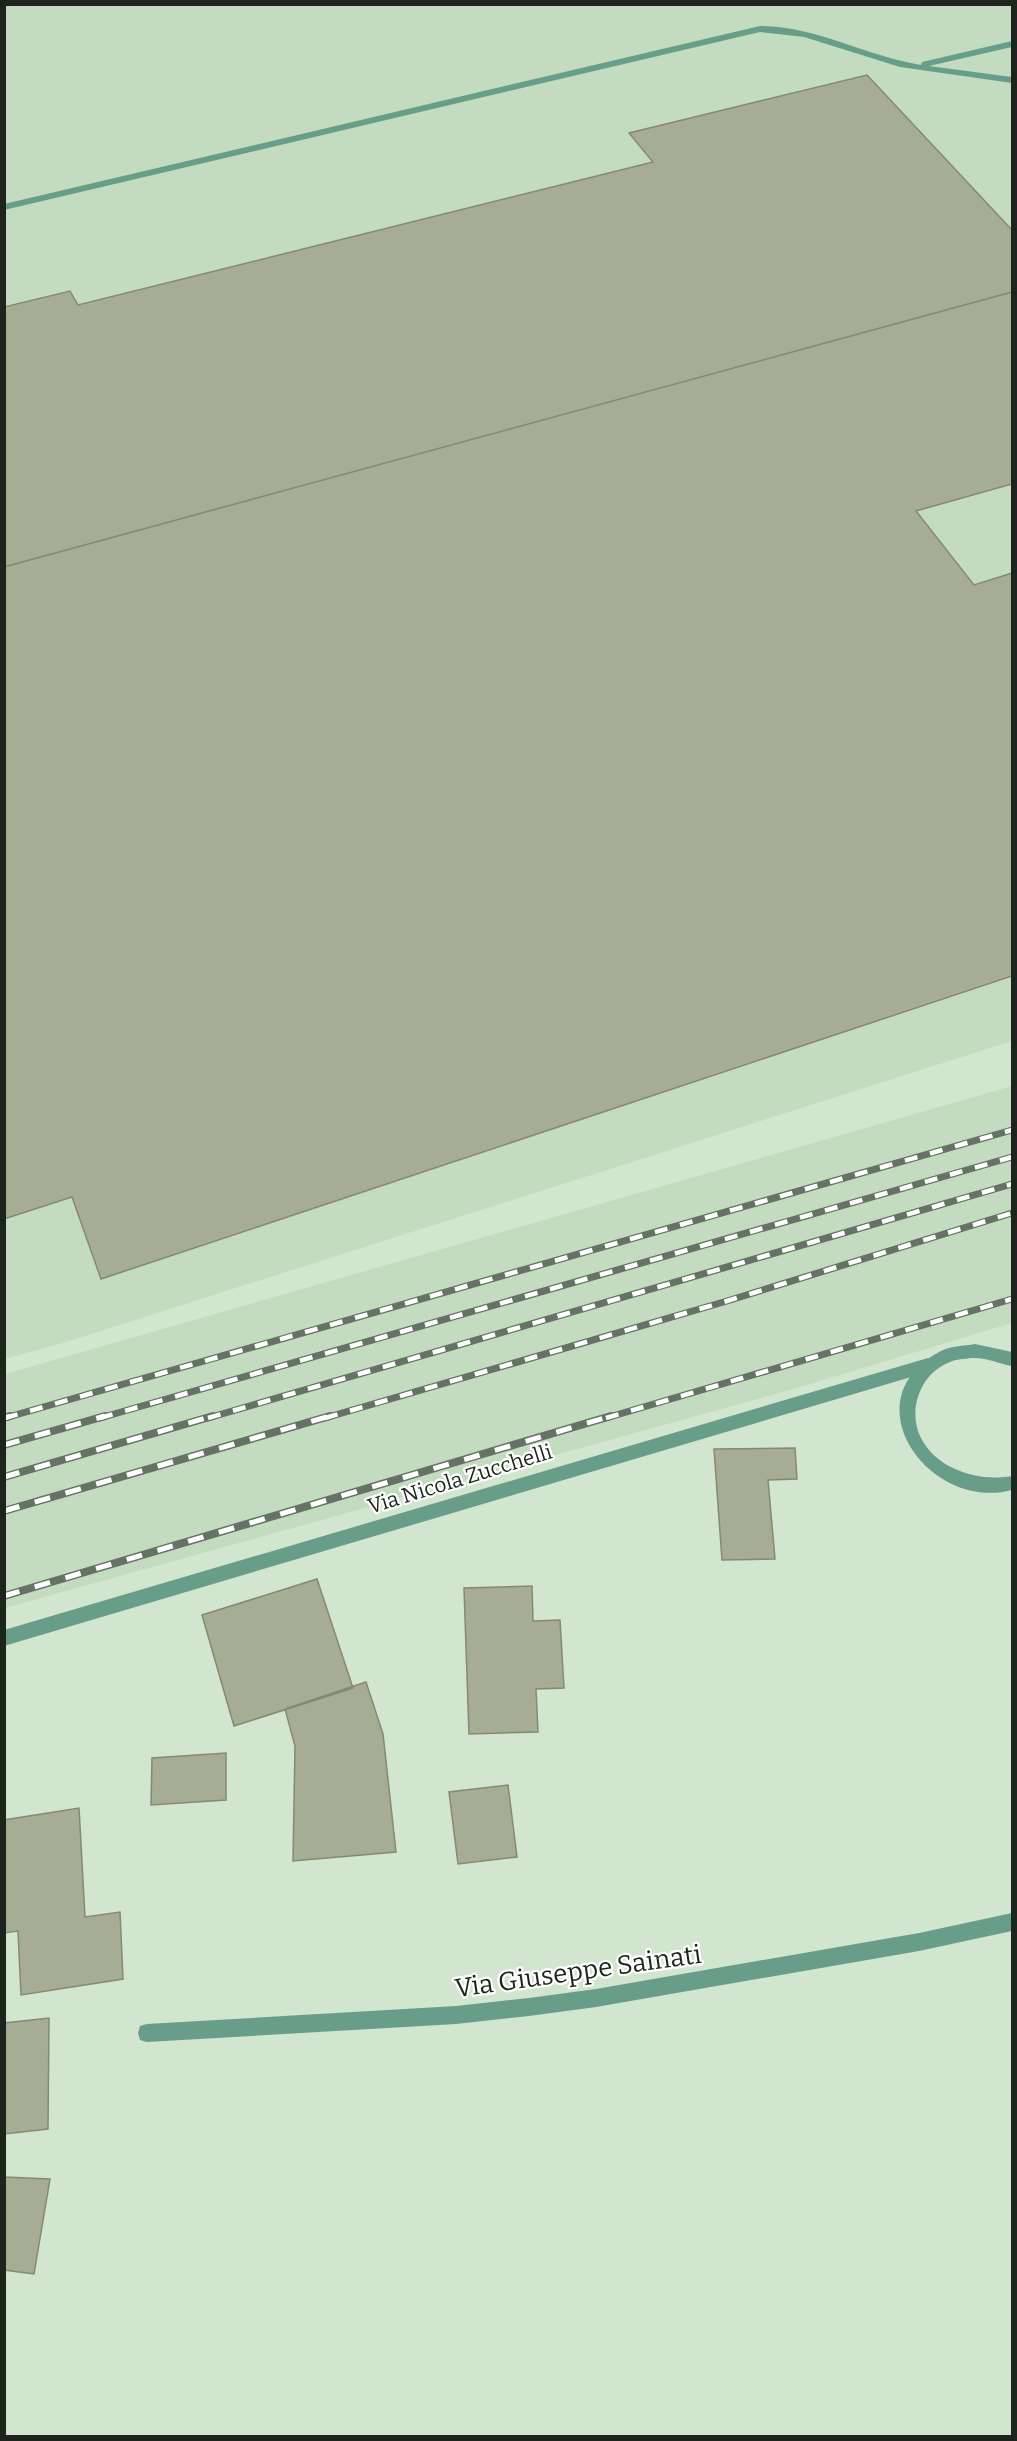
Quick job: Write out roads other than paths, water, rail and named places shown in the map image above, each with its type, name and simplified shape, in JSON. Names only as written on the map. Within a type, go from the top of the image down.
[{"type":"street","points":[[4,207],[760,28],[785,29],[860,54],[913,66],[1012,80]]},
{"type":"street","points":[[913,66],[1012,44]]},
{"type":"street","name":"Via Nicola Zucchelli","points":[[995,1352],[1012,1348]]},
{"type":"street","name":"Via Nicola Zucchelli","points":[[4,1638],[928,1365],[948,1355],[971,1350],[995,1352],[1012,1359]]},
{"type":"street","points":[[928,1365],[914,1381],[907,1401],[907,1422],[916,1443],[931,1463],[952,1477],[977,1484],[1012,1483]]},
{"type":"street","name":"Via Giuseppe Sainati","points":[[147,2033],[456,2015],[529,2007],[596,1998],[919,1942],[1012,1922]]},
{"type":"railway","points":[[5,1418],[1012,1130]]},
{"type":"railway","points":[[100,1418],[1012,1157]]},
{"type":"railway","points":[[208,1418],[1012,1184]]},
{"type":"railway","points":[[325,1418],[727,1301],[1012,1213]]},
{"type":"railway","points":[[606,1418],[1012,1299]]},
{"type":"railway","points":[[4,1418],[10,1416]]},
{"type":"railway","points":[[4,1445],[105,1416]]},
{"type":"railway","points":[[4,1477],[213,1416]]},
{"type":"railway","points":[[4,1511],[330,1416]]},
{"type":"railway","points":[[4,1596],[611,1416]]}]
